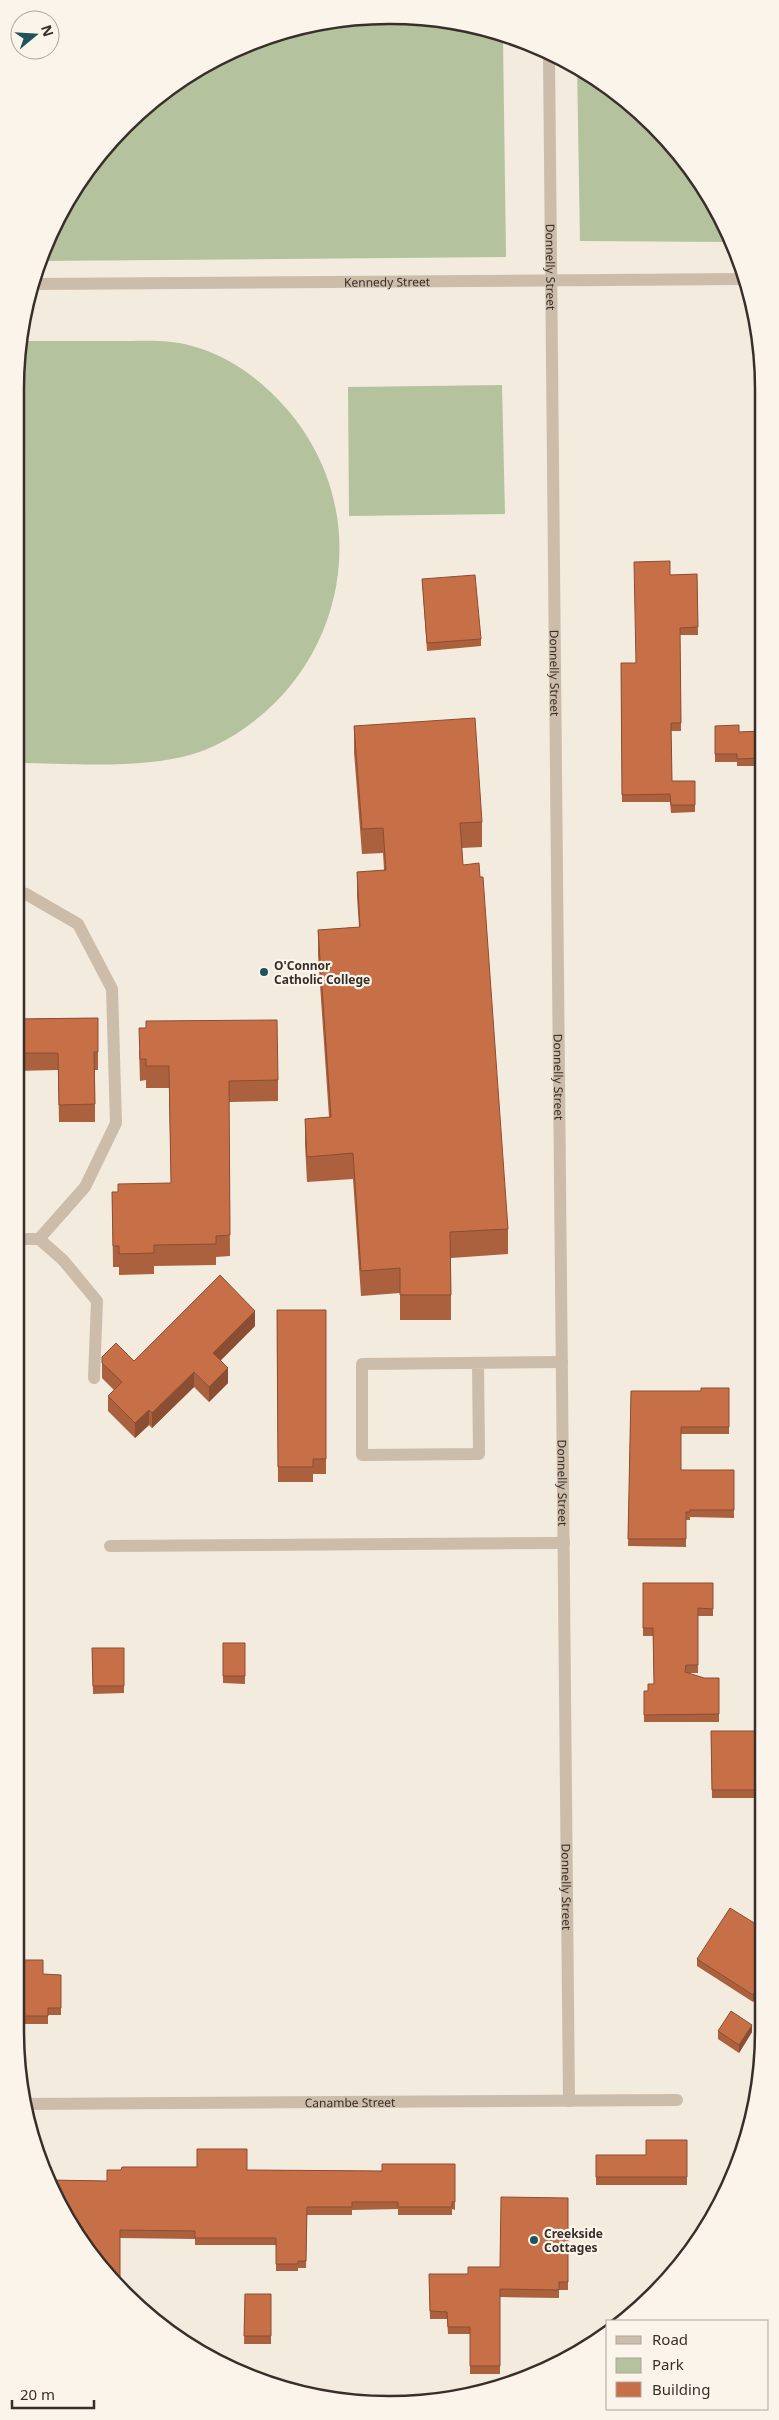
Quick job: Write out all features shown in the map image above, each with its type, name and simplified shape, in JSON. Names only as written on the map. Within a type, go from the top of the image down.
[{"type":"street","name":"Donnelly Street","points":[[549,60],[569,2101]]},
{"type":"street","name":"Kennedy Street","points":[[39,284],[738,279]]},
{"type":"street","points":[[24,894],[78,924],[112,989],[116,1123],[85,1187],[40,1239]]},
{"type":"street","points":[[24,1239],[40,1239],[63,1260],[97,1301],[94,1378]]},
{"type":"street","points":[[478,1363],[479,1454],[362,1455],[362,1364],[562,1362]]},
{"type":"street","points":[[110,1546],[564,1543]]},
{"type":"street","name":"Canambe Street","points":[[31,2104],[677,2100]]},
{"type":"green space","points":[[390,24],[437,27],[503,42],[506,257],[48,261],[61,228],[85,186],[99,167],[131,131],[186,85],[228,61],[295,36],[342,27]]},
{"type":"green space","points":[[577,76],[612,99],[664,148],[694,186],[718,228],[724,242],[580,241]]},
{"type":"green space","points":[[27,341],[158,341],[191,345],[225,359],[258,381],[285,407],[315,450],[333,497],[339,546],[335,594],[319,640],[294,682],[258,718],[214,746],[192,754],[169,760],[143,763],[24,763],[24,390]]},
{"type":"green space","points":[[502,385],[505,514],[349,516],[348,387]]},
{"type":"building","points":[[670,561],[670,575],[697,574],[698,627],[680,628],[681,723],[671,723],[672,781],[695,781],[695,805],[671,805],[670,794],[622,795],[621,663],[636,663],[634,562]]},
{"type":"building","points":[[475,575],[481,639],[427,643],[422,579]]},
{"type":"building","points":[[475,718],[482,822],[460,823],[463,865],[479,863],[480,877],[483,877],[508,1229],[450,1232],[451,1295],[400,1295],[400,1268],[361,1271],[353,1153],[307,1157],[305,1119],[331,1117],[318,930],[360,927],[357,872],[386,870],[383,828],[362,829],[354,726]]},
{"type":"building","points":[[739,725],[739,732],[755,731],[755,758],[737,759],[737,754],[715,754],[715,726]]},
{"type":"building","points":[[98,1018],[98,1052],[94,1052],[95,1104],[59,1105],[58,1053],[24,1053],[24,1019]]},
{"type":"building","points":[[277,1020],[278,1080],[229,1081],[230,1235],[216,1236],[216,1244],[154,1245],[154,1253],[119,1254],[119,1246],[113,1246],[112,1192],[118,1192],[118,1184],[171,1183],[169,1066],[146,1066],[146,1059],[140,1059],[139,1028],[146,1028],[146,1021]]},
{"type":"building","points":[[220,1275],[255,1311],[213,1353],[228,1368],[209,1387],[194,1372],[152,1413],[149,1410],[135,1423],[108,1396],[122,1382],[102,1363],[102,1357],[116,1343],[134,1361]]},
{"type":"building","points":[[277,1310],[326,1310],[326,1459],[313,1459],[313,1467],[278,1467]]},
{"type":"building","points":[[701,1388],[729,1388],[729,1427],[681,1427],[681,1470],[734,1470],[734,1510],[690,1510],[690,1512],[686,1512],[686,1539],[628,1539],[631,1391],[701,1391]]},
{"type":"building","points":[[643,1583],[713,1583],[713,1609],[698,1608],[698,1665],[686,1665],[685,1672],[704,1678],[719,1678],[719,1714],[644,1715],[644,1691],[648,1691],[648,1684],[654,1684],[653,1628],[643,1628]]},
{"type":"building","points":[[223,1643],[245,1643],[245,1676],[223,1676]]},
{"type":"building","points":[[92,1648],[124,1648],[124,1686],[93,1686]]},
{"type":"building","points":[[711,1731],[755,1731],[755,1790],[712,1790]]},
{"type":"building","points":[[730,1908],[755,1923],[755,1992],[753,1995],[697,1959]]},
{"type":"building","points":[[24,1960],[43,1960],[43,1974],[61,1975],[61,2008],[48,2008],[48,2016],[24,2016]]},
{"type":"building","points":[[731,2011],[752,2025],[739,2045],[718,2031]]},
{"type":"building","points":[[646,2140],[687,2140],[687,2177],[596,2177],[596,2155],[646,2155]]},
{"type":"building","points":[[197,2149],[247,2149],[247,2170],[382,2171],[382,2164],[455,2164],[455,2202],[452,2202],[452,2207],[398,2207],[398,2202],[352,2202],[352,2207],[307,2207],[306,2261],[298,2261],[298,2264],[276,2264],[276,2238],[195,2238],[195,2231],[120,2230],[120,2277],[85,2234],[56,2180],[107,2181],[107,2170],[121,2170],[122,2167],[197,2167]]},
{"type":"building","points":[[501,2197],[568,2198],[568,2282],[559,2282],[559,2290],[500,2289],[500,2366],[470,2366],[470,2327],[448,2327],[447,2312],[430,2311],[429,2274],[468,2274],[468,2267],[500,2267]]},
{"type":"building","points":[[245,2294],[271,2294],[271,2336],[244,2336]]},
{"type":"place","name":"O'Connor Catholic College","points":[[264,972]]},
{"type":"place","name":"Creekside Cottages","points":[[534,2240]]}]
